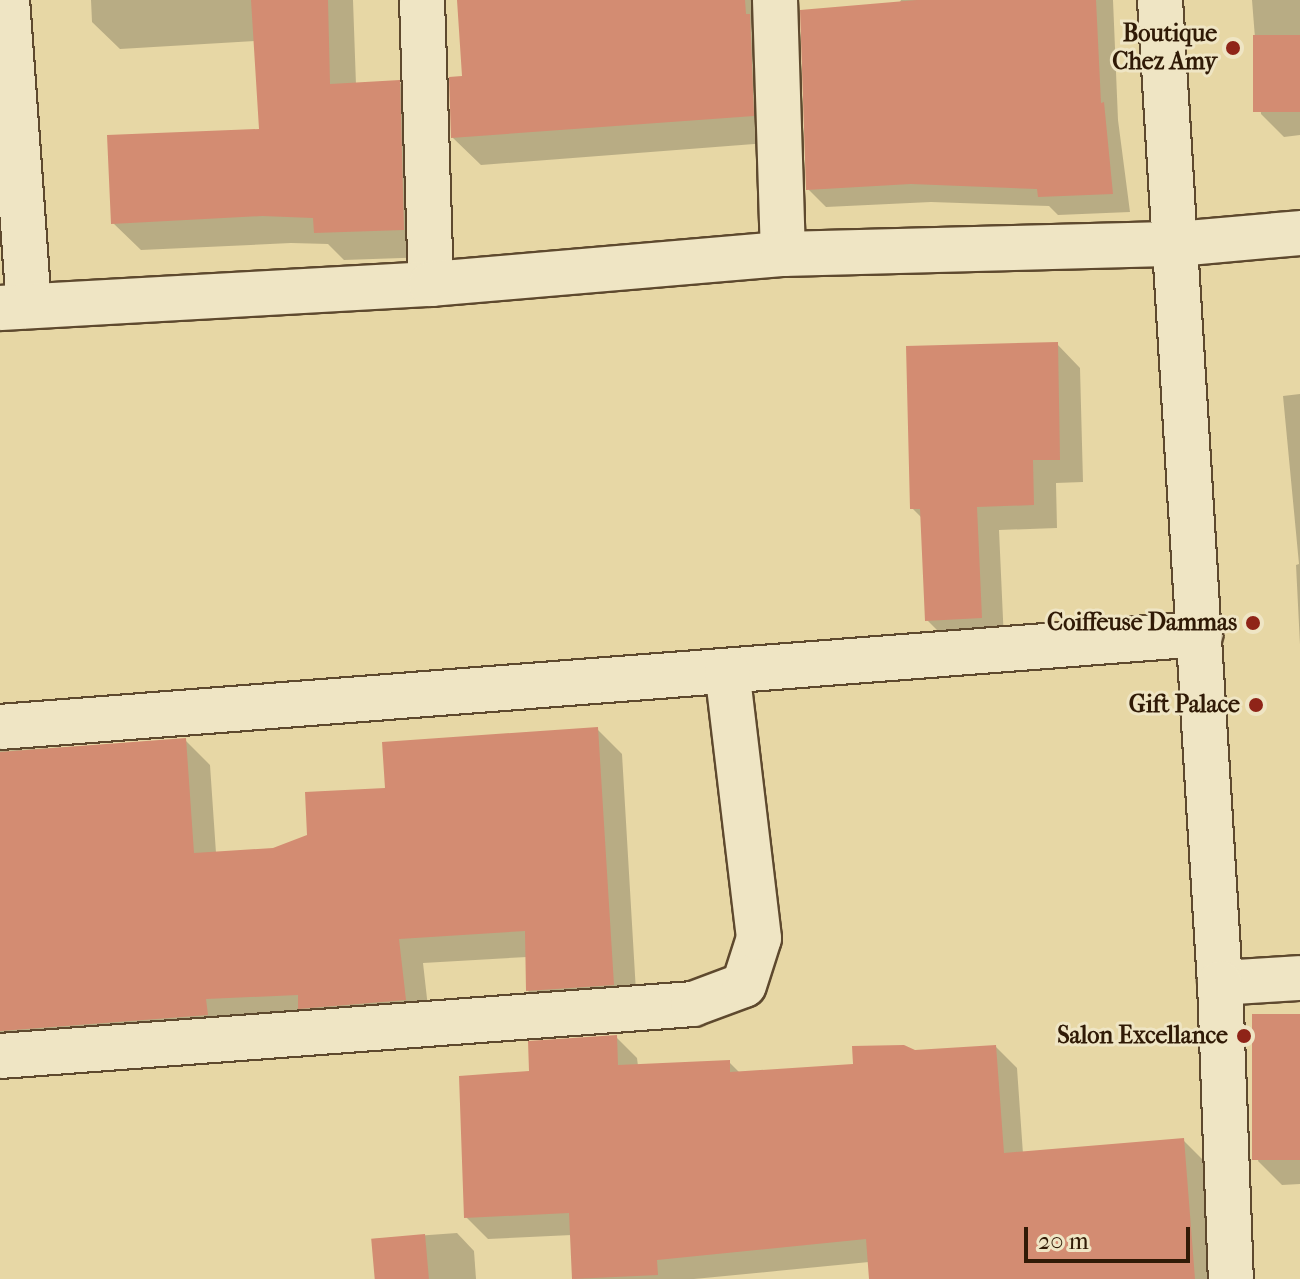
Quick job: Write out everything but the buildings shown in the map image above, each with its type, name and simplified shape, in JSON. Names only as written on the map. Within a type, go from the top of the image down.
[{"type":"street","points":[[7,0],[14,307],[431,284],[783,254],[1177,244],[1300,233]]},
{"type":"street","points":[[422,0],[431,284]]},
{"type":"street","points":[[775,0],[783,254]]},
{"type":"street","points":[[1160,0],[1220,983],[1231,1279]]},
{"type":"street","points":[[0,727],[1200,634]]},
{"type":"street","points":[[0,1056],[693,1004],[744,985],[759,938],[727,671]]},
{"type":"street","points":[[1220,983],[1300,978]]},
{"type":"place","name":"Boutique Chez Amy","points":[[1233,48]]},
{"type":"place","name":"Coiffeuse Dammas","points":[[1253,623]]},
{"type":"place","name":"Gift Palace","points":[[1256,705]]},
{"type":"place","name":"Salon Excellance","points":[[1244,1036]]}]
